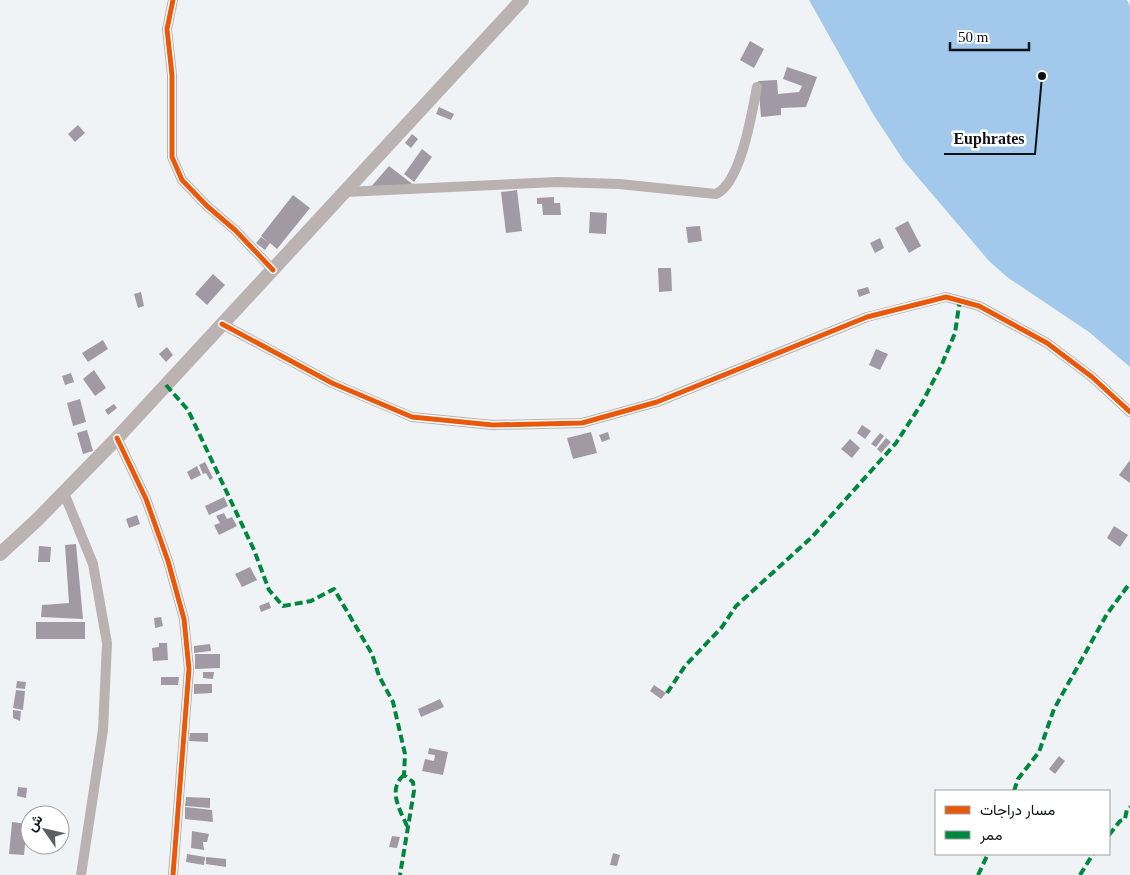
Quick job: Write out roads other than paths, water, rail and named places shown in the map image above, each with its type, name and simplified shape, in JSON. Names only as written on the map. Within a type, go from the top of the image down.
[{"type":"main road","points":[[0,554],[64,493],[117,438],[522,0]]},
{"type":"street","points":[[173,0],[167,28],[172,75],[172,156],[182,180],[207,206],[235,230],[273,270]]},
{"type":"street","points":[[345,192],[557,182],[619,184],[716,194],[729,185],[746,140],[757,86]]},
{"type":"street","points":[[222,324],[332,383],[412,417],[493,425],[582,423],[657,402],[867,317],[946,297],[979,306],[1047,343],[1092,377],[1130,412]]},
{"type":"street","points":[[117,438],[146,499],[168,561],[184,619],[189,669],[173,875]]},
{"type":"street","points":[[64,493],[93,564],[107,643],[103,730],[81,875]]},
{"type":"water","points":[[809,0],[1127,0],[1130,6],[1130,367],[1089,332],[1007,277],[989,261],[904,161],[873,114]]},
{"type":"place","name":"Euphrates","points":[[1042,76]]}]
